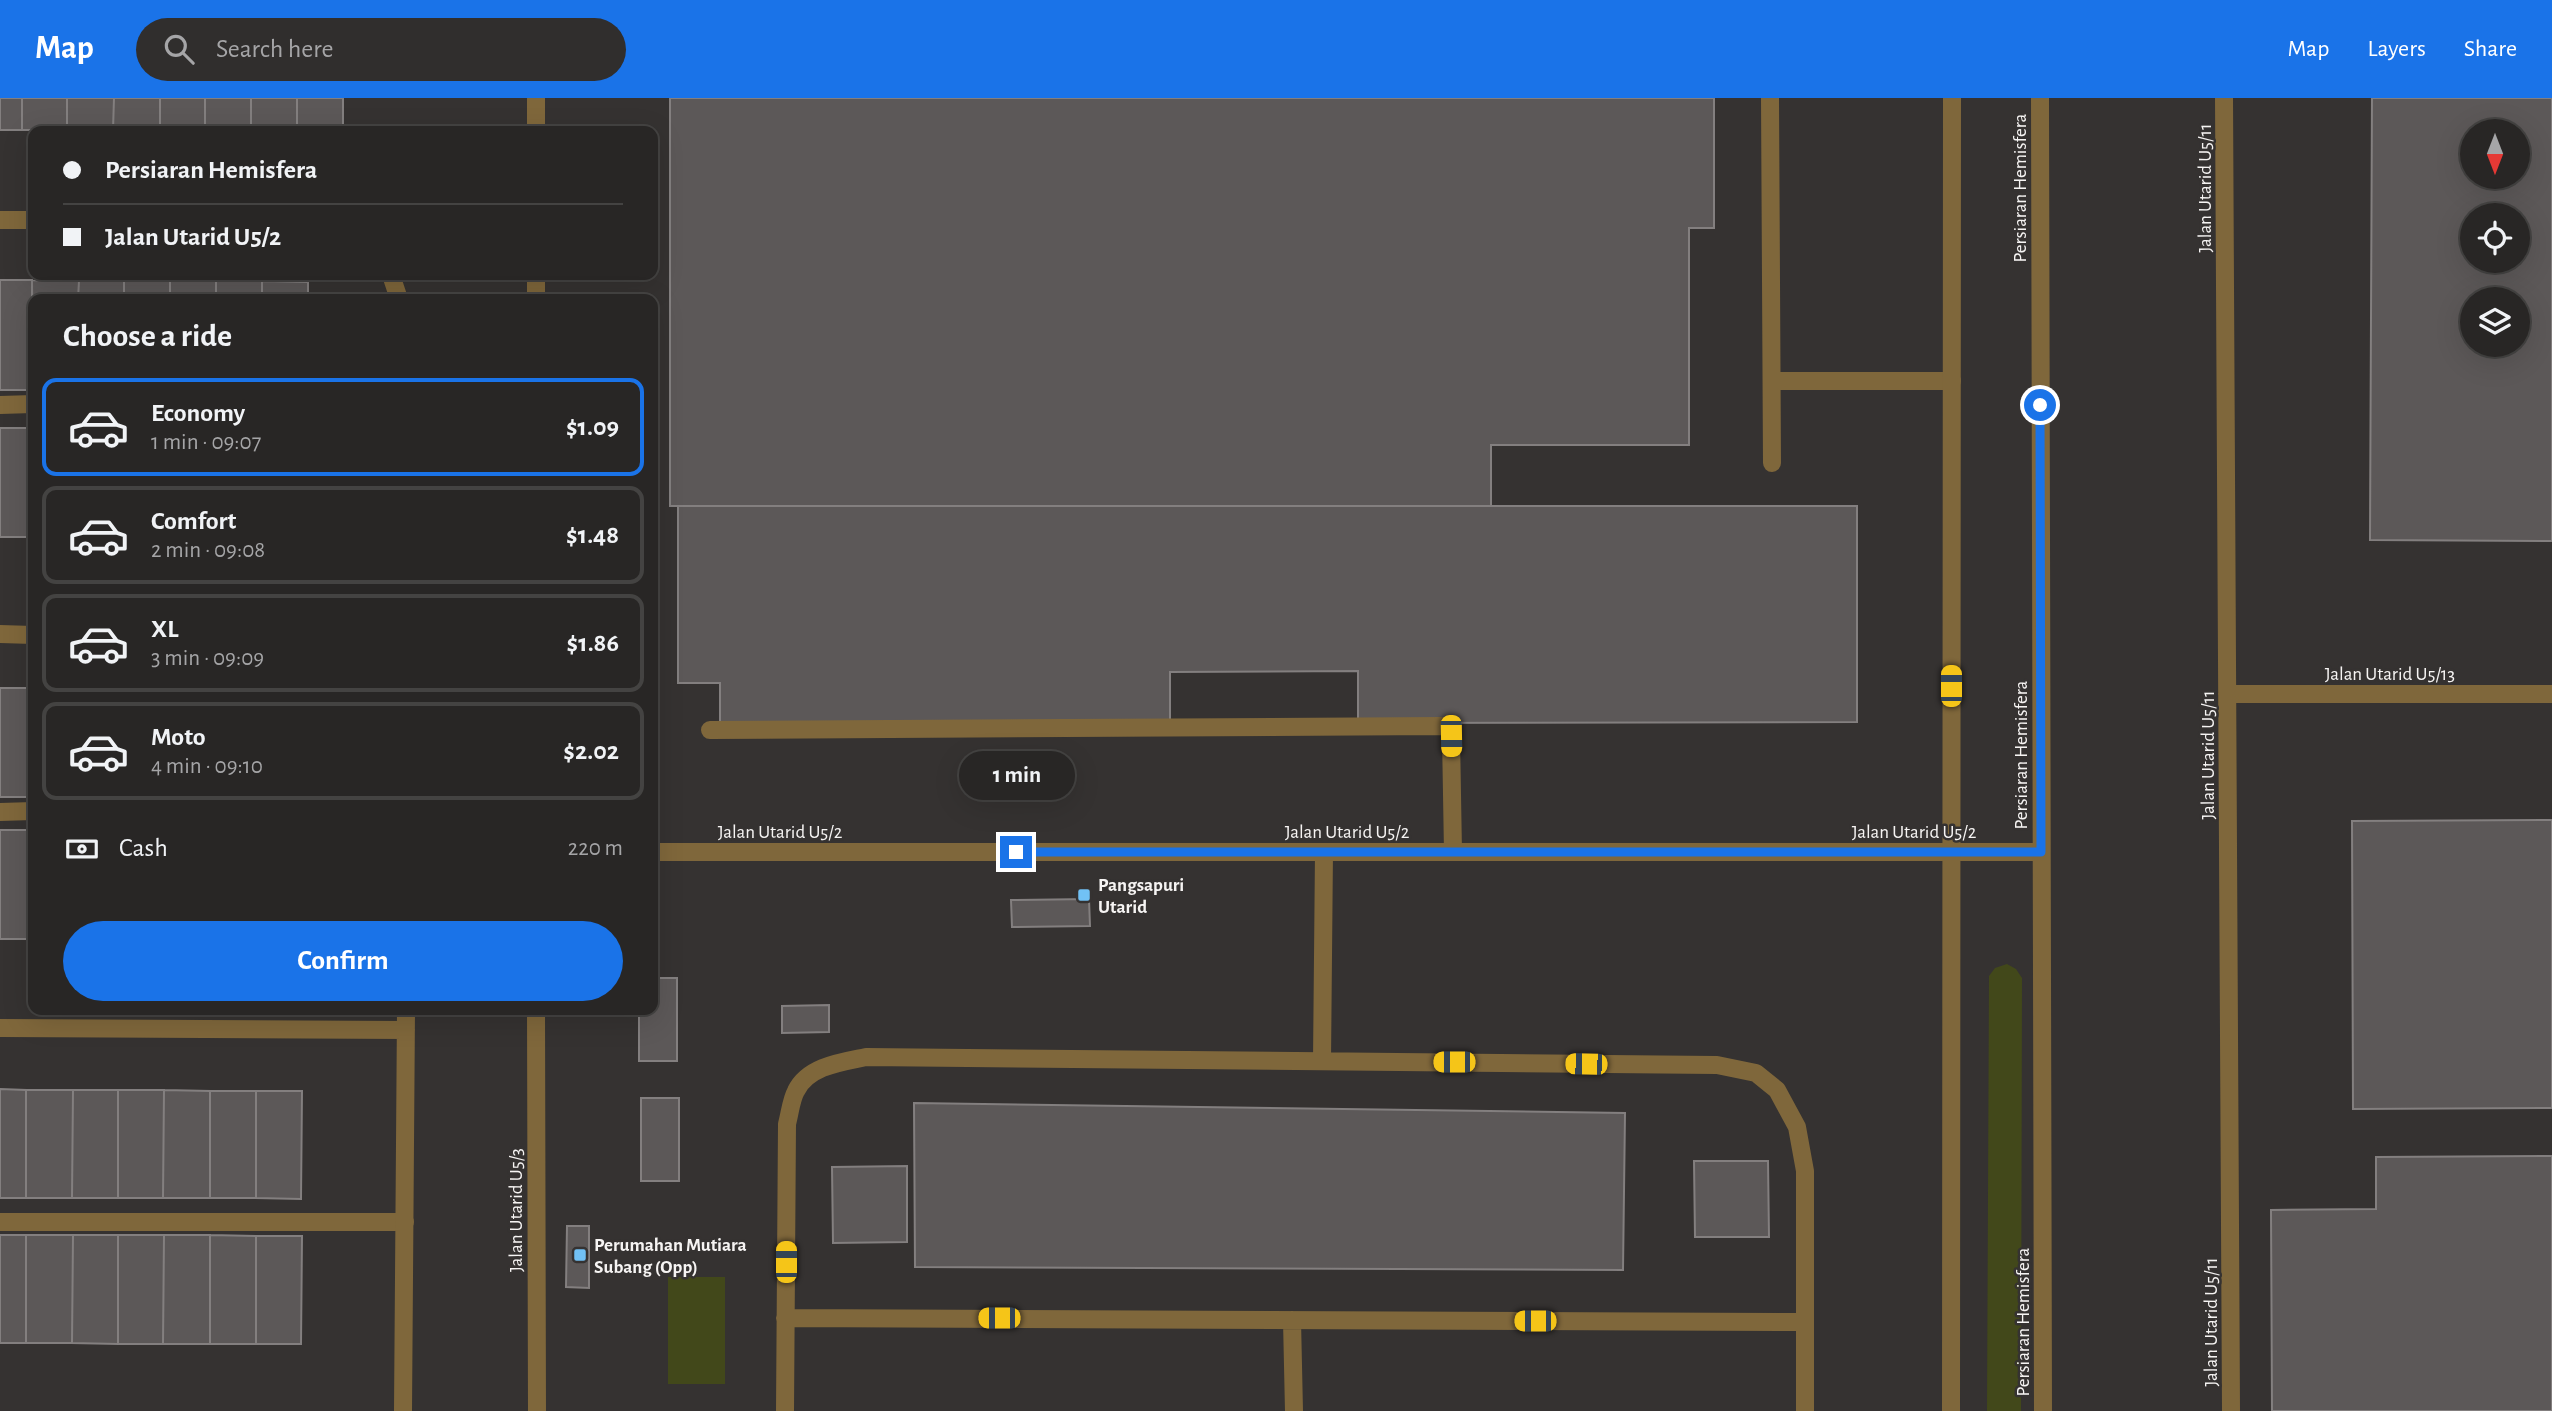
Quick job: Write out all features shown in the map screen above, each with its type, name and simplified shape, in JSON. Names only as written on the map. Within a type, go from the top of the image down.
[{"type":"street","points":[[536,98],[536,126]]},
{"type":"street","points":[[1770,98],[1772,463]]},
{"type":"street","points":[[1951,98],[1951,1411]]},
{"type":"street","name":"Persiaran Hemisfera","points":[[2040,98],[2043,1411]]},
{"type":"street","name":"Jalan Utarid U5/11","points":[[2224,98],[2231,1411]]},
{"type":"street","points":[[0,220],[28,220]]},
{"type":"street","points":[[1773,381],[1951,381]]},
{"type":"street","points":[[0,405],[28,404]]},
{"type":"street","points":[[0,634],[28,635]]},
{"type":"street","name":"Jalan Utarid U5/13","points":[[2227,694],[2552,694]]},
{"type":"street","points":[[710,730],[1442,726],[1451,729],[1453,852]]},
{"type":"street","points":[[0,812],[28,811]]},
{"type":"street","name":"Jalan Utarid U5/2","points":[[658,852],[2041,852]]},
{"type":"street","points":[[1322,1061],[1324,852]]},
{"type":"street","points":[[403,1411],[406,1015]]},
{"type":"street","name":"Jalan Utarid U5/3","points":[[536,1015],[537,1411]]},
{"type":"street","points":[[0,1028],[406,1030]]},
{"type":"street","points":[[785,1411],[787,1124],[796,1089],[810,1076],[832,1063],[866,1058],[1717,1065],[1756,1073],[1777,1090],[1797,1127],[1805,1171],[1805,1411]]},
{"type":"street","points":[[0,1222],[405,1222]]},
{"type":"street","points":[[785,1318],[1805,1322]]},
{"type":"street","points":[[1292,1320],[1294,1411]]},
{"type":"green space","points":[[2007,964],[2016,969],[2022,978],[2021,1411],[1987,1411],[1989,976],[1995,968]]},
{"type":"green space","points":[[668,1277],[725,1277],[725,1384],[668,1384]]},
{"type":"building","points":[[0,98],[22,98],[22,130],[0,130]]},
{"type":"building","points":[[22,98],[67,98],[67,126],[28,126],[28,130],[22,130]]},
{"type":"building","points":[[67,98],[114,98],[113,126],[67,126]]},
{"type":"building","points":[[114,98],[160,98],[160,126],[113,126]]},
{"type":"building","points":[[160,98],[205,98],[205,126],[160,126]]},
{"type":"building","points":[[205,98],[251,98],[251,126],[205,126]]},
{"type":"building","points":[[251,98],[297,98],[297,126],[251,126]]},
{"type":"building","points":[[297,98],[343,98],[343,126],[297,126]]},
{"type":"building","points":[[670,98],[1714,98],[1714,228],[1689,228],[1689,445],[1491,445],[1491,506],[670,506]]},
{"type":"building","points":[[2372,98],[2552,98],[2552,541],[2370,540]]},
{"type":"building","points":[[0,280],[32,280],[32,294],[28,294],[28,390],[0,390]]},
{"type":"building","points":[[32,280],[79,281],[78,294],[32,294]]},
{"type":"building","points":[[79,281],[124,281],[124,294],[78,294]]},
{"type":"building","points":[[124,281],[170,281],[170,294],[124,294]]},
{"type":"building","points":[[170,281],[216,281],[216,294],[170,294]]},
{"type":"building","points":[[216,281],[262,281],[262,294],[216,294]]},
{"type":"building","points":[[262,281],[308,282],[308,294],[262,294]]},
{"type":"building","points":[[0,428],[28,428],[28,537],[0,537]]},
{"type":"building","points":[[678,506],[1857,506],[1857,722],[1358,723],[1358,671],[1170,672],[1170,723],[720,724],[720,683],[678,683]]},
{"type":"building","points":[[0,688],[28,688],[28,797],[0,797]]},
{"type":"building","points":[[2552,820],[2552,1108],[2353,1109],[2352,821]]},
{"type":"building","points":[[0,830],[28,830],[28,939],[0,939]]},
{"type":"building","points":[[1089,899],[1090,926],[1012,927],[1011,900]]},
{"type":"building","points":[[658,978],[677,978],[677,1061],[639,1061],[639,1015],[658,1015]]},
{"type":"building","points":[[829,1005],[829,1032],[782,1033],[782,1006]]},
{"type":"building","points":[[0,1089],[26,1090],[26,1198],[0,1198]]},
{"type":"building","points":[[26,1090],[73,1090],[72,1198],[26,1198]]},
{"type":"building","points":[[73,1090],[118,1090],[118,1198],[72,1198]]},
{"type":"building","points":[[118,1090],[164,1090],[163,1198],[118,1198]]},
{"type":"building","points":[[164,1090],[210,1091],[210,1198],[163,1198]]},
{"type":"building","points":[[210,1091],[256,1091],[256,1198],[210,1198]]},
{"type":"building","points":[[256,1091],[302,1091],[301,1199],[256,1198]]},
{"type":"building","points":[[641,1098],[679,1098],[679,1181],[641,1181]]},
{"type":"building","points":[[914,1103],[1625,1113],[1623,1270],[915,1267]]},
{"type":"building","points":[[2552,1156],[2552,1411],[2272,1411],[2271,1210],[2376,1209],[2376,1157]]},
{"type":"building","points":[[1694,1161],[1768,1161],[1769,1237],[1695,1237]]},
{"type":"building","points":[[907,1166],[907,1242],[833,1243],[832,1167]]},
{"type":"building","points":[[567,1226],[589,1226],[589,1288],[566,1287]]},
{"type":"building","points":[[0,1235],[26,1235],[26,1343],[0,1343]]},
{"type":"building","points":[[26,1235],[73,1235],[72,1343],[26,1343]]},
{"type":"building","points":[[73,1235],[118,1235],[118,1344],[72,1343]]},
{"type":"building","points":[[118,1235],[164,1235],[163,1344],[118,1344]]},
{"type":"building","points":[[164,1235],[210,1235],[210,1344],[163,1344]]},
{"type":"building","points":[[210,1235],[256,1236],[256,1344],[210,1344]]},
{"type":"building","points":[[256,1236],[302,1236],[301,1344],[256,1344]]},
{"type":"place","name":"Pangsapuri Utarid","points":[[1084,895]]},
{"type":"place","name":"Perumahan Mutiara Subang (Opp)","points":[[580,1255]]},
{"type":"route","points":[[1016,852],[2041,852],[2040,405]]}]
